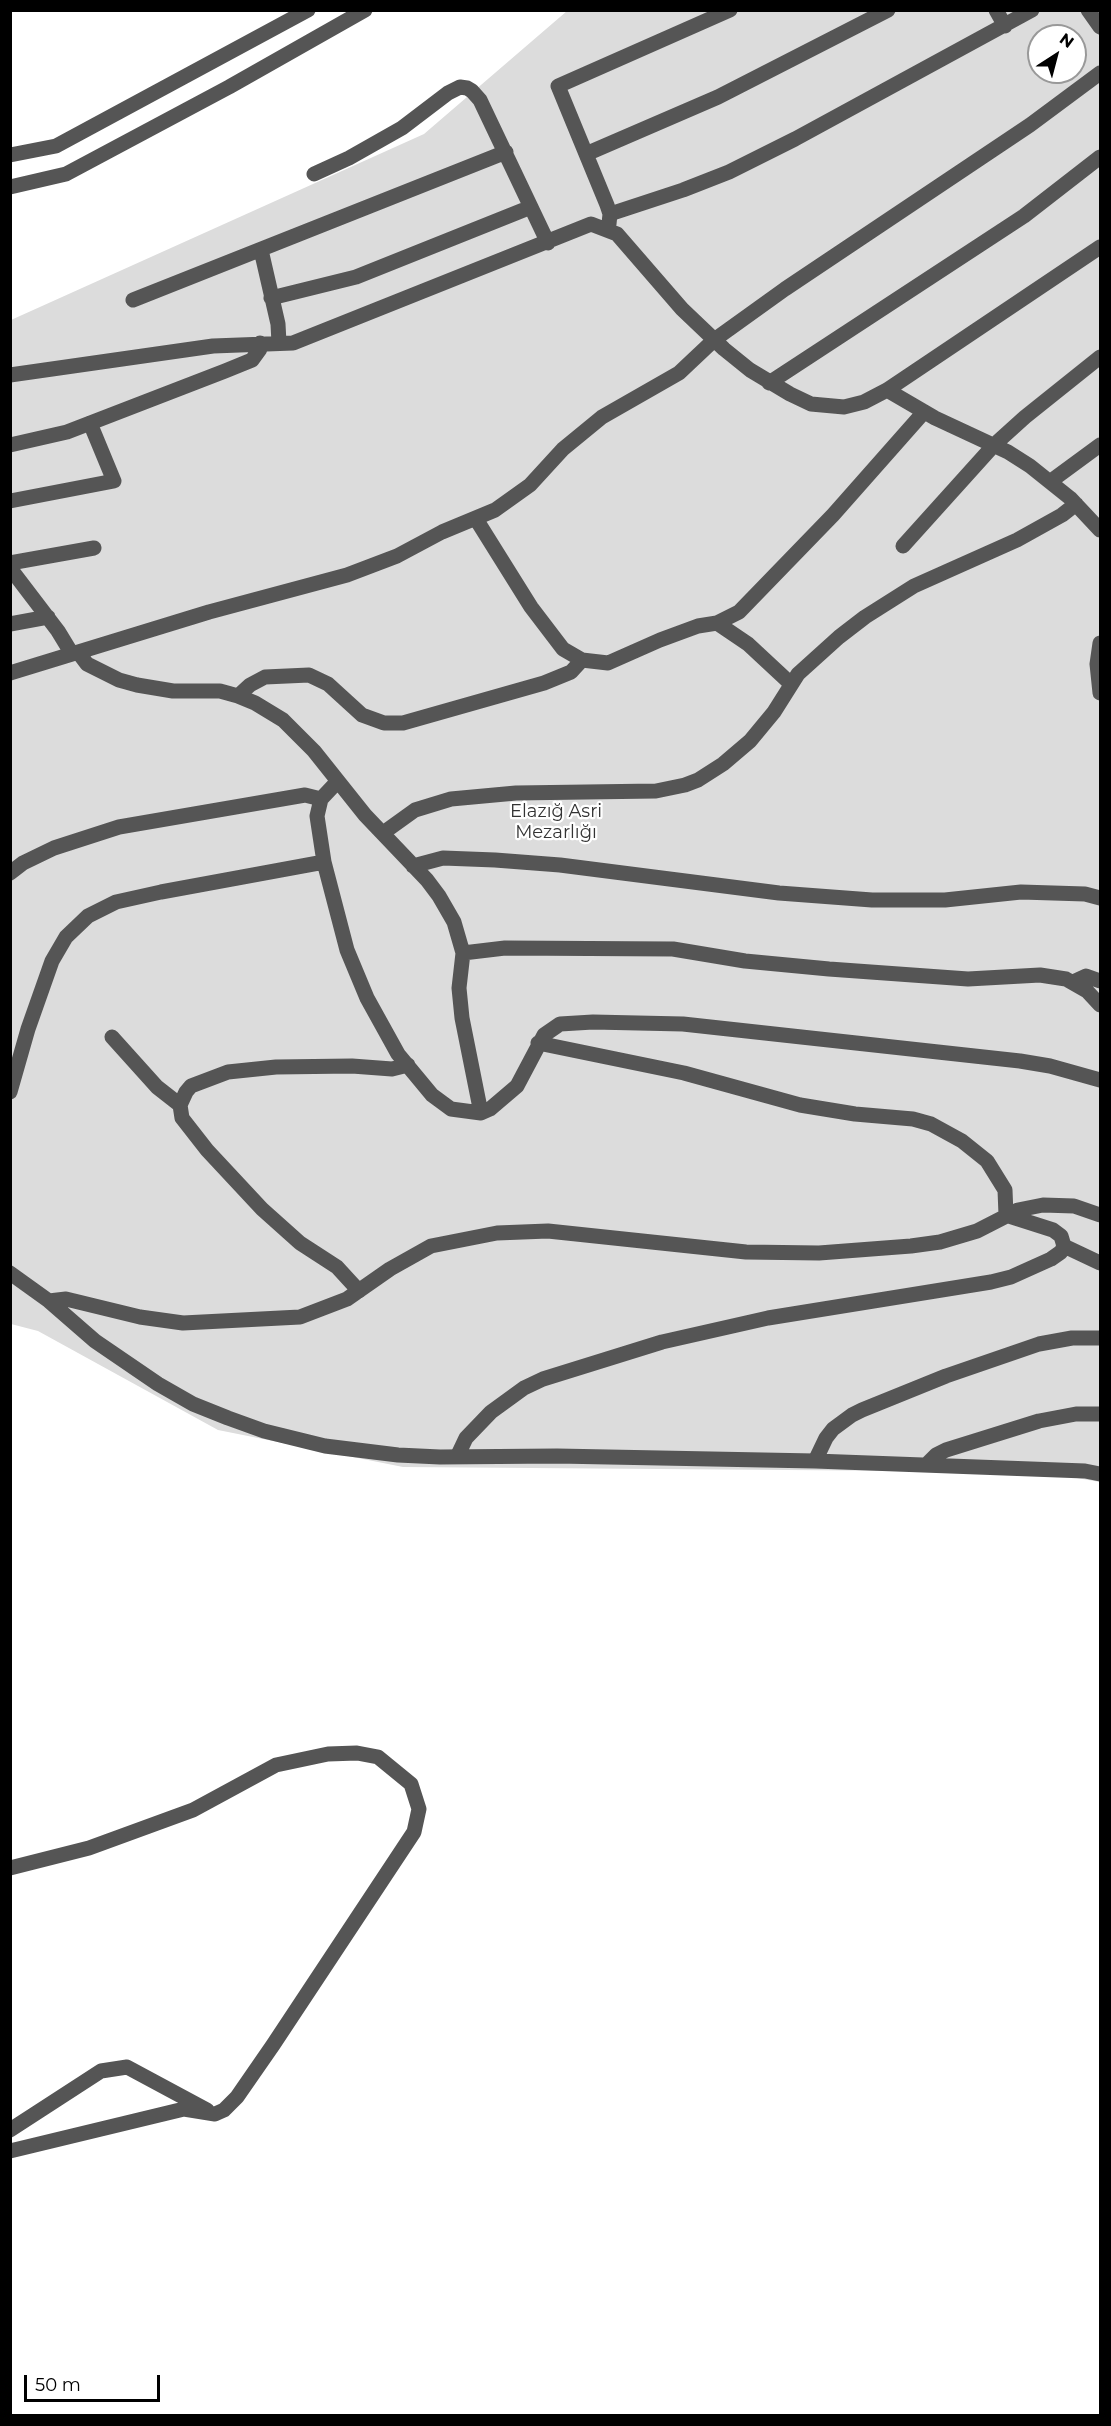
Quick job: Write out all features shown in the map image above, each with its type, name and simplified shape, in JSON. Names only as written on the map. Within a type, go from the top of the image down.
[{"type":"street","points":[[10,155],[56,146],[308,10]]},
{"type":"street","points":[[10,187],[66,174],[229,87],[364,10]]},
{"type":"street","points":[[730,10],[558,86],[586,154],[609,222],[682,309],[737,360],[770,383],[811,404],[834,408],[854,405],[887,390],[1101,248]]},
{"type":"street","points":[[586,154],[718,97],[888,10]]},
{"type":"street","points":[[996,10],[1005,26]]},
{"type":"street","points":[[10,375],[213,346],[293,343],[591,225],[609,222],[729,172],[806,133],[1032,10]]},
{"type":"street","points":[[1088,10],[1101,27]]},
{"type":"street","points":[[10,673],[209,612],[356,572],[397,556],[442,532],[495,510],[521,492],[583,431],[602,417],[679,373],[714,340],[866,234],[1030,125],[1101,73]]},
{"type":"street","points":[[314,174],[382,140],[421,115],[448,93],[460,87],[467,88],[477,95],[548,243]]},
{"type":"street","points":[[133,300],[506,152]]},
{"type":"street","points":[[770,383],[795,364],[1023,216],[1101,157]]},
{"type":"street","points":[[271,298],[356,277],[531,207]]},
{"type":"street","points":[[261,250],[278,324],[279,343]]},
{"type":"street","points":[[10,445],[42,439],[90,423],[252,360],[260,349],[260,343]]},
{"type":"street","points":[[903,546],[994,445],[1025,417],[1101,357]]},
{"type":"street","points":[[887,390],[924,412],[994,445],[1030,466],[1051,481],[1101,530]]},
{"type":"street","points":[[476,519],[531,607],[563,650],[582,660],[608,663],[698,626],[717,623],[739,612],[749,604],[924,412]]},
{"type":"street","points":[[10,501],[114,481],[90,423]]},
{"type":"street","points":[[1051,481],[1101,445]]},
{"type":"street","points":[[383,833],[415,810],[451,799],[516,793],[656,791],[685,785],[711,773],[750,741],[774,712],[806,665],[839,637],[891,599],[937,574],[1017,540],[1062,515],[1076,504]]},
{"type":"street","points":[[10,563],[94,548]]},
{"type":"street","points":[[10,568],[75,653],[87,664],[128,682],[173,691],[220,691],[238,696],[283,720],[314,751],[439,896],[458,931],[463,952],[460,1003],[481,1113]]},
{"type":"street","points":[[10,624],[48,617]]},
{"type":"street","points":[[717,623],[748,644],[791,684]]},
{"type":"street","points":[[1101,643],[1096,664],[1101,693]]},
{"type":"street","points":[[238,696],[250,685],[265,677],[309,675],[328,684],[362,715],[384,723],[403,723],[544,683],[571,672],[582,660]]},
{"type":"street","points":[[338,781],[321,798],[317,816],[324,862],[347,950],[368,998],[398,1054],[444,1106],[460,1112],[481,1113],[499,1103],[517,1086],[525,1074],[538,1043],[544,1035],[560,1024],[593,1022],[683,1024],[1020,1061],[1050,1066],[1101,1080]]},
{"type":"street","points":[[10,873],[23,863],[54,848],[119,827],[305,795],[321,798]]},
{"type":"street","points":[[413,866],[443,858],[495,860],[560,865],[779,893],[872,900],[945,900],[1022,892],[1085,894],[1101,898]]},
{"type":"street","points":[[10,1092],[28,1029],[52,961],[66,937],[88,916],[116,902],[324,862]]},
{"type":"street","points":[[463,952],[506,948],[674,949],[745,961],[830,969],[968,978],[1040,975],[1066,979],[1087,991],[1101,1005]]},
{"type":"street","points":[[1072,982],[1086,976],[1101,981]]},
{"type":"street","points":[[112,1037],[157,1087],[180,1105]]},
{"type":"street","points":[[538,1043],[684,1073],[800,1105],[855,1114],[913,1119],[931,1124],[963,1141],[987,1161],[1005,1190],[1006,1215]]},
{"type":"street","points":[[359,1291],[337,1267],[300,1243],[262,1209],[207,1150],[182,1119],[180,1105],[191,1086],[228,1072],[276,1067],[352,1066],[392,1069],[408,1065]]},
{"type":"street","points":[[49,1301],[66,1299],[163,1321],[204,1323],[300,1317],[334,1305],[430,1246],[497,1233],[548,1231],[746,1252],[819,1253],[940,1242],[977,1231],[1006,1215],[1030,1207],[1059,1204],[1101,1215]]},
{"type":"street","points":[[457,1457],[466,1438],[490,1412],[524,1388],[543,1379],[662,1342],[768,1318],[991,1282],[1011,1277],[1061,1252],[1064,1246],[1061,1236],[1053,1230],[1006,1215]]},
{"type":"street","points":[[1064,1246],[1101,1263]]},
{"type":"street","points":[[10,1273],[49,1301],[123,1362],[193,1404],[284,1436],[325,1446],[398,1455],[927,1464],[1085,1471],[1101,1474]]},
{"type":"street","points":[[815,1461],[833,1429],[862,1410],[946,1376],[1039,1344],[1072,1338],[1101,1338]]},
{"type":"street","points":[[927,1464],[936,1455],[946,1450],[1039,1421],[1076,1414],[1101,1414]]},
{"type":"street","points":[[10,1868],[89,1848],[193,1810],[276,1765],[328,1754],[357,1753],[378,1757],[411,1784],[419,1809],[414,1832],[243,2088],[224,2110],[215,2115],[184,2109],[10,2151]]},
{"type":"street","points":[[10,2130],[101,2071],[127,2067],[215,2115]]},
{"type":"green space","name":"Elazığ Asri Mezarlığı","points":[[567,11],[1100,11],[1100,1482],[1042,1472],[403,1467],[218,1430],[38,1331],[11,1324],[11,320],[424,134]]}]
